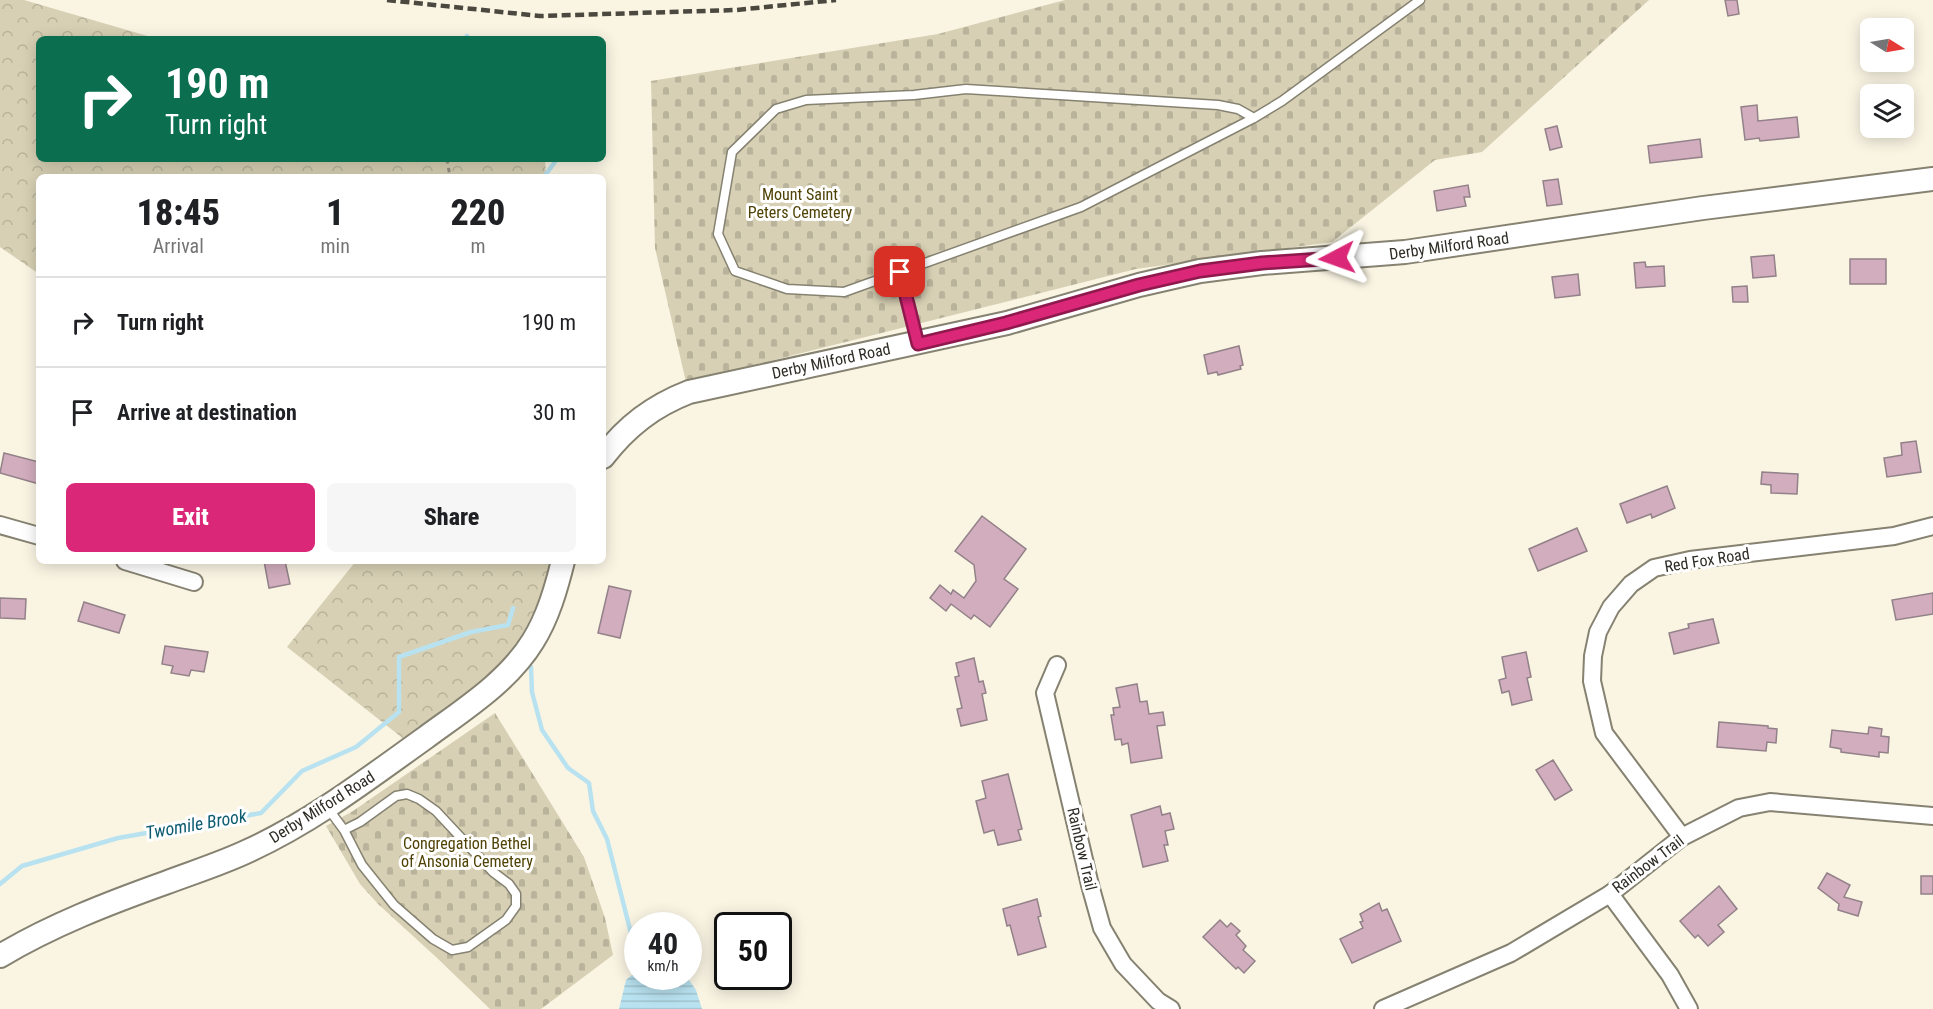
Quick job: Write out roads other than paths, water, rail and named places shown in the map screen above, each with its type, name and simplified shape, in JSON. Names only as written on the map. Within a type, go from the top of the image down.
[{"type":"main road","name":"Derby Milford Road","points":[[606,454],[627,429],[643,416],[689,392],[918,344],[1200,271],[1262,263],[1405,252],[1703,208],[1933,179]]},
{"type":"main road","name":"Derby Milford Road","points":[[0,956],[99,908],[248,851],[327,807],[436,729],[504,676],[532,642],[541,627],[562,564]]},
{"type":"street","points":[[0,525],[36,535]]},
{"type":"street","name":"Red Fox Road","points":[[1682,837],[1604,733],[1592,681],[1593,656],[1598,632],[1611,607],[1631,584],[1654,568],[1690,560],[1894,536],[1933,526]]},
{"type":"street","points":[[135,564],[195,582]]},
{"type":"street","name":"Rainbow Trail","points":[[1057,665],[1045,693],[1102,928],[1123,964],[1158,1001],[1171,1009]]},
{"type":"street","name":"Rainbow Trail","points":[[1383,1009],[1511,952],[1610,894],[1682,837],[1739,808],[1770,802],[1933,816]]},
{"type":"street","points":[[1610,894],[1670,975],[1689,1009]]},
{"type":"lane","points":[[1254,118],[1238,109],[1218,105],[966,89],[914,95],[806,100],[776,109],[732,152],[718,234],[735,271],[787,289],[844,292],[1081,207],[1254,118],[1282,101],[1420,0]]},
{"type":"lane","points":[[900,272],[918,344]]},
{"type":"lane","points":[[327,807],[344,830],[362,865],[394,905],[433,939],[452,951],[468,947],[506,920],[516,906],[516,894],[509,884],[493,872],[436,811],[419,799],[407,794],[396,796],[360,822],[344,830]]},
{"type":"water","points":[[624,988],[696,990],[702,1009],[619,1009]]},
{"type":"waterway","name":"Twomile Brook","points":[[546,174],[555,162]]},
{"type":"waterway","name":"Twomile Brook","points":[[0,884],[22,866],[118,838],[261,813],[302,771],[356,747],[399,712],[399,657],[471,632],[508,625],[513,608]]},
{"type":"waterway","points":[[531,667],[532,692],[542,730],[568,768],[589,783],[593,811],[607,839],[626,912]]},
{"type":"railway","points":[[387,0],[540,16],[736,10],[836,0]]},
{"type":"park label","name":"Mount Saint Peters Cemetery","points":[[800,203]]},
{"type":"park label","name":"Congregation Bethel of Ansonia Cemetery","points":[[467,852]]}]
